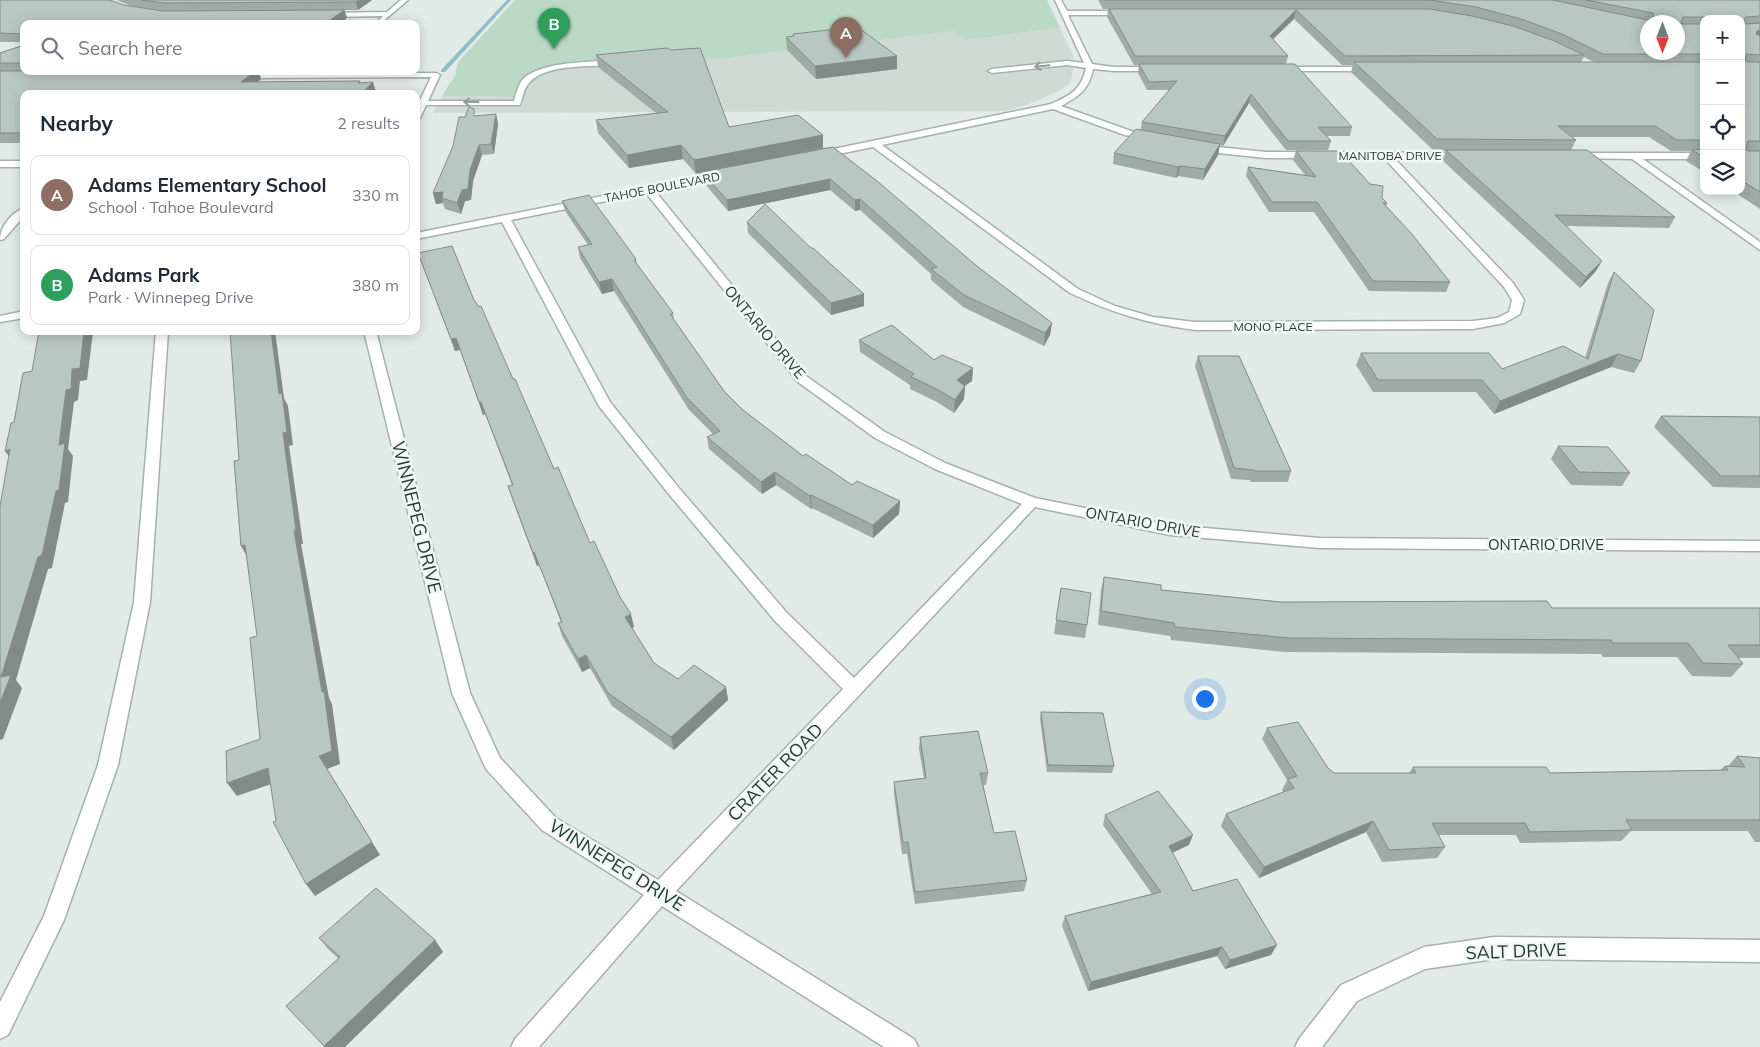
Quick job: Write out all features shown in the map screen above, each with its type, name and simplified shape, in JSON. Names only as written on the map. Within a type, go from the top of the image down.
[{"type":"street","points":[[381,20],[405,0]]},
{"type":"street","points":[[809,157],[1054,106],[1074,96],[1088,82],[1090,66],[1058,0]]},
{"type":"street","points":[[1063,13],[1136,13]]},
{"type":"street","points":[[322,15],[388,14]]},
{"type":"street","points":[[424,103],[517,103],[522,88],[527,81],[536,76],[561,68],[623,61]]},
{"type":"street","points":[[992,72],[1067,63],[1114,69],[1163,69]]},
{"type":"street","points":[[1272,69],[1380,69]]},
{"type":"street","points":[[234,76],[275,75]]},
{"type":"street","points":[[420,75],[436,75],[420,110]]},
{"type":"street","points":[[1054,106],[1128,133],[1160,141]]},
{"type":"street","name":"MONO PLACE","points":[[875,144],[1074,291],[1111,308],[1152,320],[1195,326],[1473,325],[1500,321],[1514,314],[1518,300],[1509,285],[1387,156]]},
{"type":"street","name":"MANITOBA DRIVE","points":[[1193,147],[1266,155],[1476,156]]},
{"type":"street","points":[[1565,156],[1700,156]]},
{"type":"street","points":[[1634,156],[1760,247]]},
{"type":"street","points":[[0,164],[20,164]]},
{"type":"street","name":"TAHOE BOULEVARD","points":[[420,235],[733,173]]},
{"type":"street","name":"ONTARIO DRIVE","points":[[648,190],[802,379],[880,434],[940,466],[1032,502],[1170,530],[1320,542],[1760,546]]},
{"type":"street","points":[[0,237],[20,214]]},
{"type":"street","points":[[505,218],[604,403],[673,490],[781,617],[854,689]]},
{"type":"street","points":[[0,319],[20,315]]},
{"type":"street","points":[[0,1027],[53,920],[108,765],[142,602],[162,335]]},
{"type":"street","name":"WINNEPEG DRIVE","points":[[371,335],[461,694],[493,763],[549,824],[906,1047]]},
{"type":"street","name":"CRATER ROAD","points":[[523,1047],[660,893],[1032,502]]},
{"type":"street","name":"SALT DRIVE","points":[[1307,1047],[1349,993],[1424,958],[1494,948],[1760,951]]},
{"type":"shaded area","points":[[922,5],[966,40],[1060,28],[1074,57],[1072,78],[1069,84],[1057,92],[1026,105],[1005,111],[433,113],[442,96],[515,97],[520,84],[536,72]]},
{"type":"green space","points":[[515,0],[1047,0],[1060,28],[966,40],[954,31],[706,60],[552,67],[520,84],[515,97],[442,96],[456,74],[455,71],[459,61]]},
{"type":"building","points":[[0,0],[110,0],[124,5],[163,11],[344,10],[330,20],[20,20],[20,34],[0,33]]},
{"type":"building","points":[[141,0],[359,0],[356,2],[164,3]]},
{"type":"building","points":[[1430,0],[1553,0],[1640,18],[1640,54],[1603,54],[1562,34],[1521,19],[1476,7]]},
{"type":"building","points":[[1586,0],[1760,0],[1760,16],[1745,18],[1745,15],[1700,15],[1700,17],[1653,15],[1653,13]]},
{"type":"building","points":[[1109,9],[1430,9],[1472,16],[1513,26],[1552,40],[1584,55],[1345,56],[1296,10],[1270,36],[1288,56],[1135,56]]},
{"type":"building","points":[[1745,22],[1746,24],[1760,23],[1760,30],[1756,34],[1760,36],[1760,55],[1746,54],[1745,60]]},
{"type":"building","points":[[1685,24],[1700,24],[1700,54],[1685,54]]},
{"type":"building","points":[[838,29],[842,31],[860,29],[897,56],[815,66],[786,37],[794,36],[793,34]]},
{"type":"building","points":[[20,46],[20,63],[0,63],[0,53]]},
{"type":"building","points":[[667,48],[671,50],[700,48],[729,127],[798,115],[823,135],[694,160],[681,145],[627,155],[596,120],[668,112],[596,55]]},
{"type":"building","points":[[1745,60],[1747,62],[1760,62],[1760,141],[1748,141],[1746,149],[1748,151],[1760,151],[1760,192],[1745,183]]},
{"type":"building","points":[[1354,62],[1700,62],[1700,140],[1677,140],[1655,126],[1558,126],[1576,140],[1437,139]]},
{"type":"building","points":[[1139,64],[1295,64],[1352,127],[1318,127],[1331,141],[1288,141],[1251,94],[1225,136],[1142,122],[1177,81],[1149,82]]},
{"type":"building","points":[[0,71],[20,71],[20,75],[251,75],[241,82],[373,82],[365,90],[20,90],[20,133],[0,133]]},
{"type":"building","points":[[469,107],[474,109],[474,116],[496,114],[491,144],[479,145],[470,170],[468,189],[462,190],[457,203],[442,198],[443,192],[433,193],[453,146],[459,117],[465,117]]},
{"type":"building","points":[[1136,129],[1220,144],[1205,169],[1178,167],[1114,153]]},
{"type":"building","points":[[833,147],[877,181],[978,267],[1052,323],[1045,333],[964,295],[931,269],[937,267],[860,199],[855,200],[830,179],[727,200],[702,172]]},
{"type":"building","points":[[1700,149],[1700,155],[1692,150]]},
{"type":"building","points":[[1446,150],[1587,150],[1675,217],[1555,215],[1602,261],[1586,277]]},
{"type":"building","points":[[1296,151],[1340,151],[1370,184],[1383,186],[1382,198],[1387,203],[1383,203],[1411,233],[1450,282],[1373,281],[1317,202],[1272,202],[1248,167],[1316,177]]},
{"type":"building","points":[[589,195],[636,259],[634,260],[673,313],[670,314],[724,391],[743,410],[803,456],[806,454],[852,485],[857,481],[900,501],[873,525],[810,496],[775,472],[761,482],[707,437],[720,431],[687,398],[612,279],[599,282],[578,247],[592,244],[562,201]]},
{"type":"building","points":[[765,204],[811,248],[864,294],[831,303],[747,222]]},
{"type":"building","points":[[452,246],[474,300],[479,307],[481,306],[554,469],[558,467],[590,543],[594,541],[620,597],[631,614],[625,617],[654,663],[678,679],[694,665],[726,687],[671,737],[608,693],[586,655],[578,659],[558,623],[562,622],[508,486],[513,485],[481,402],[479,402],[456,338],[451,339],[420,258],[420,253]]},
{"type":"building","points":[[1614,272],[1654,310],[1641,361],[1618,354],[1500,401],[1482,380],[1378,380],[1361,353],[1489,353],[1502,369],[1563,346],[1588,359]]},
{"type":"building","points":[[892,325],[934,360],[942,355],[973,368],[957,380],[965,386],[955,400],[911,377],[914,374],[859,340]]},
{"type":"building","points":[[38,335],[84,335],[80,368],[72,369],[71,389],[66,390],[59,445],[65,443],[59,490],[56,491],[42,555],[38,557],[1,677],[11,675],[0,703],[0,506],[10,449],[5,451],[11,423],[14,422],[23,373],[32,371]]},
{"type":"building","points":[[230,335],[272,335],[279,394],[282,393],[287,432],[283,433],[296,530],[294,531],[322,692],[324,691],[332,751],[319,756],[372,842],[306,884],[273,822],[276,821],[268,768],[227,783],[226,751],[260,739],[250,638],[257,636],[245,545],[241,546],[234,461],[239,460]]},
{"type":"building","points":[[1198,356],[1239,356],[1291,471],[1255,471],[1234,468]]},
{"type":"building","points":[[1661,416],[1760,417],[1760,476],[1721,476]]},
{"type":"building","points":[[1558,446],[1608,447],[1630,473],[1579,472]]},
{"type":"building","points":[[1104,577],[1161,585],[1161,590],[1281,602],[1547,601],[1552,608],[1760,608],[1760,645],[1728,645],[1743,664],[1703,663],[1688,643],[1613,643],[1611,640],[1289,638],[1175,627],[1174,623],[1101,611]]},
{"type":"building","points":[[1061,588],[1091,593],[1087,625],[1056,620]]},
{"type":"building","points":[[1041,712],[1103,713],[1114,766],[1048,765]]},
{"type":"building","points":[[1298,722],[1328,768],[1334,773],[1416,773],[1413,767],[1546,767],[1550,773],[1728,770],[1725,766],[1745,767],[1737,756],[1760,758],[1760,820],[1626,820],[1632,830],[1530,832],[1525,823],[1432,823],[1445,847],[1389,850],[1373,821],[1264,867],[1226,814],[1294,788],[1288,779],[1297,776],[1267,728]]},
{"type":"building","points":[[978,731],[988,773],[980,773],[994,833],[1015,831],[1027,880],[915,892],[908,842],[903,843],[894,782],[926,778],[920,737]]},
{"type":"building","points":[[1158,791],[1193,835],[1169,846],[1193,891],[1237,879],[1277,945],[1230,960],[1222,947],[1091,982],[1065,916],[1161,892],[1105,815]]},
{"type":"building","points":[[376,888],[435,940],[324,1046],[286,1006],[340,957],[319,938]]},
{"type":"waterway","points":[[443,71],[509,0]]},
{"type":"place","name":"Adams Park","points":[[554,49]]},
{"type":"place","name":"Adams Elementary School","points":[[846,58]]}]
